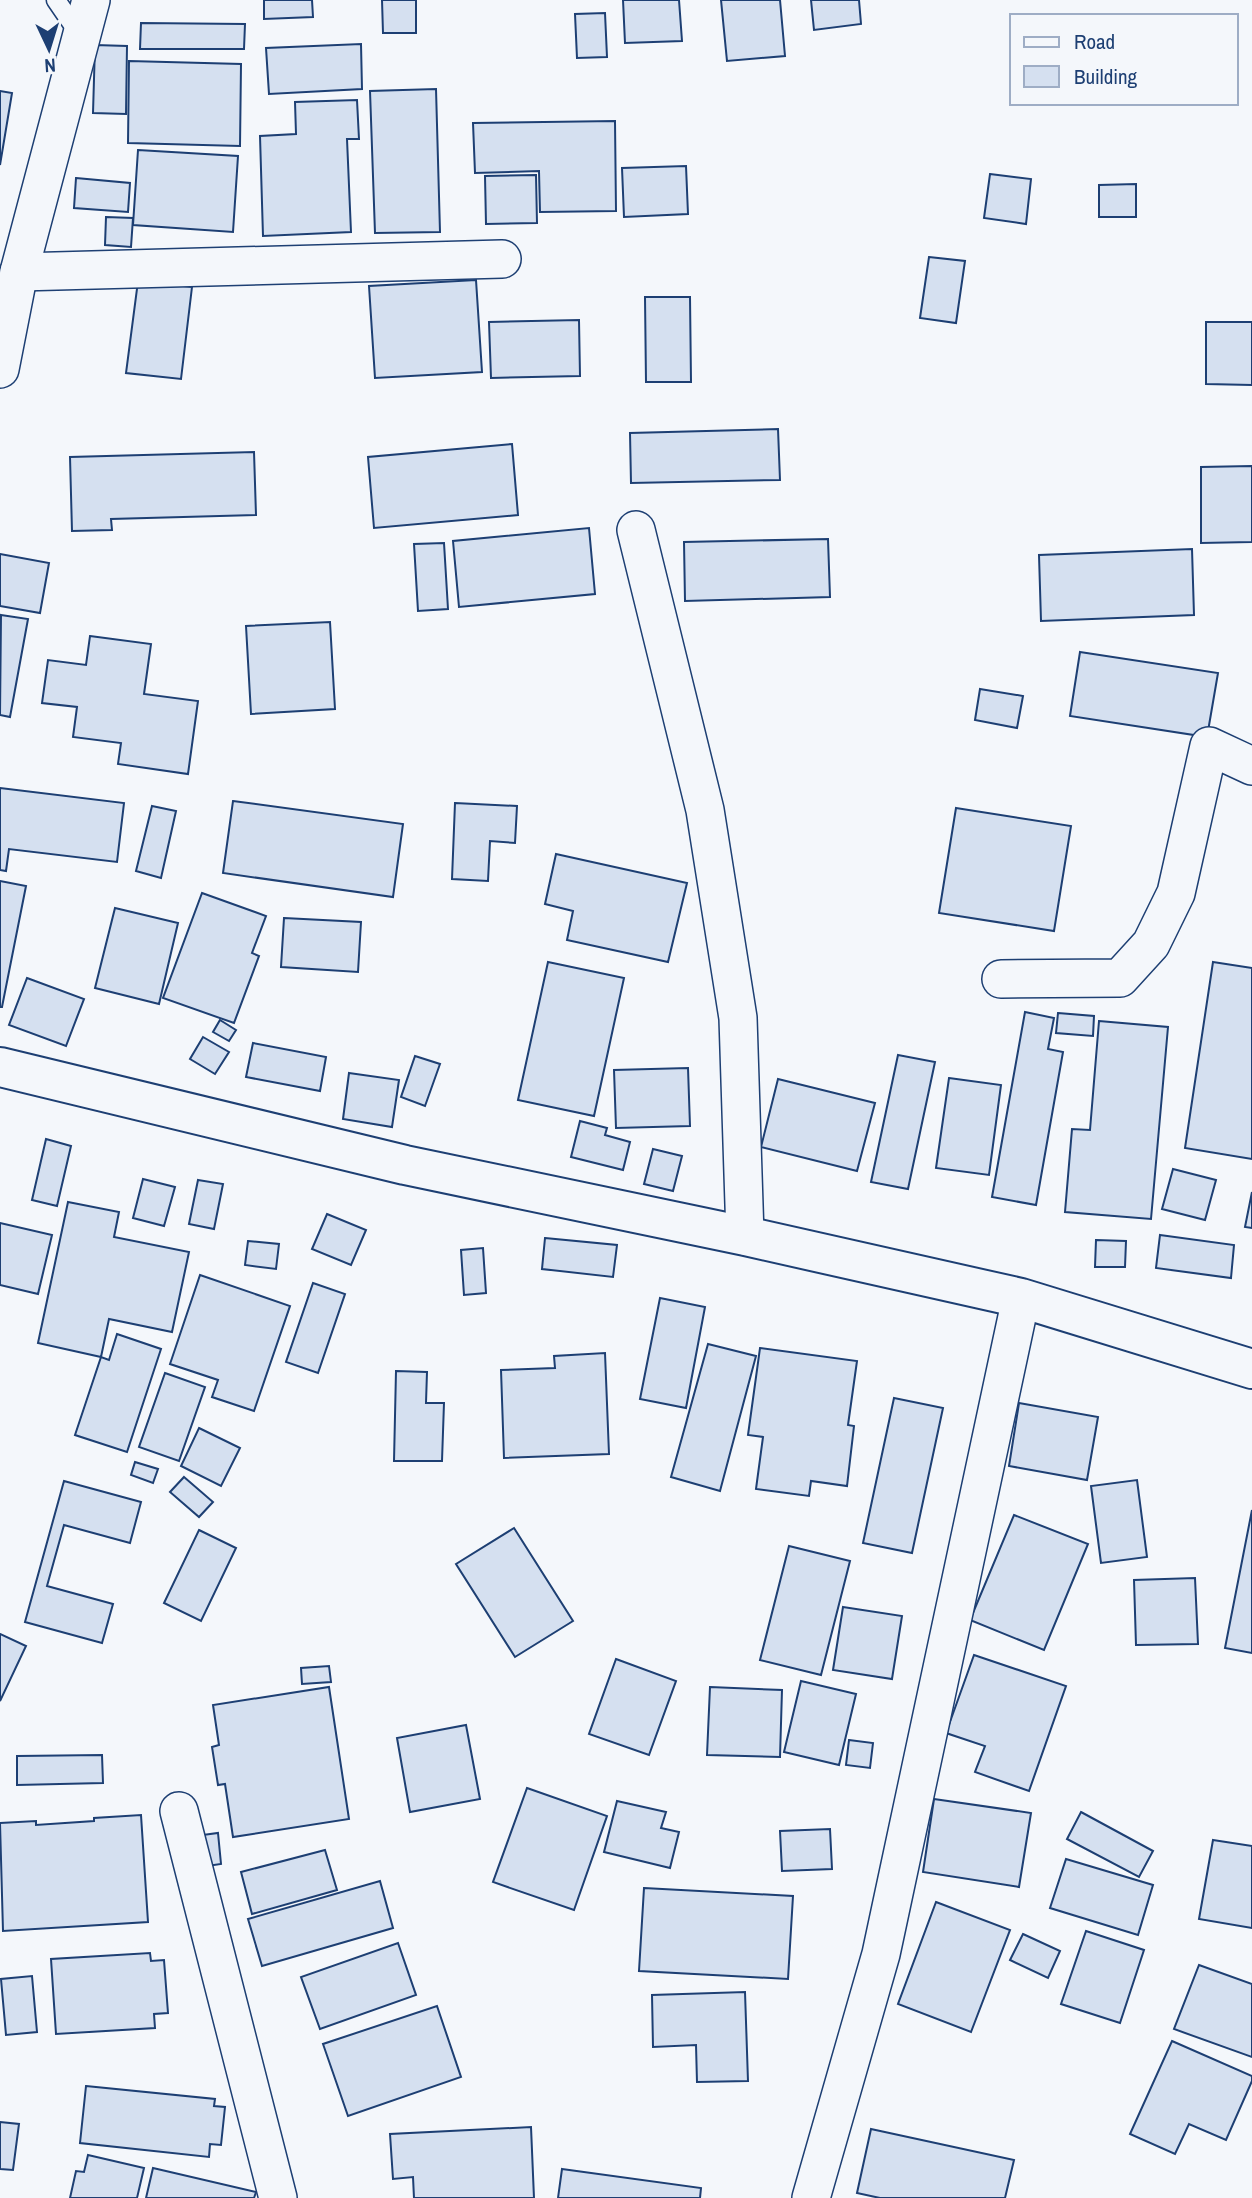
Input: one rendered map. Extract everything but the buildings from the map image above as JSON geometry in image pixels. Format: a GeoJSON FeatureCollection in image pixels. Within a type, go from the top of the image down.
{"type":"FeatureCollection","features":[{"type":"Feature","properties":{"kind":"street"},"geometry":{"type":"LineString","coordinates":[[0,369],[19,272],[91,0]]}},
{"type":"Feature","properties":{"kind":"street"},"geometry":{"type":"LineString","coordinates":[[19,272],[502,259]]}},
{"type":"Feature","properties":{"kind":"street"},"geometry":{"type":"LineString","coordinates":[[636,530],[705,810],[738,1018],[745,1237]]}},
{"type":"Feature","properties":{"kind":"street"},"geometry":{"type":"LineString","coordinates":[[1001,979],[1120,978],[1151,944],[1176,893],[1209,746],[1252,766]]}},
{"type":"Feature","properties":{"kind":"street"},"geometry":{"type":"LineString","coordinates":[[0,1067],[405,1165],[1021,1298],[1252,1369]]}},
{"type":"Feature","properties":{"kind":"street"},"geometry":{"type":"LineString","coordinates":[[811,2198],[881,1954],[1021,1298]]}},
{"type":"Feature","properties":{"kind":"street"},"geometry":{"type":"LineString","coordinates":[[179,1811],[278,2198]]}},
{"type":"Feature","properties":{"kind":"lane"},"geometry":{"type":"LineString","coordinates":[[55,0],[82,38]]}}]}
